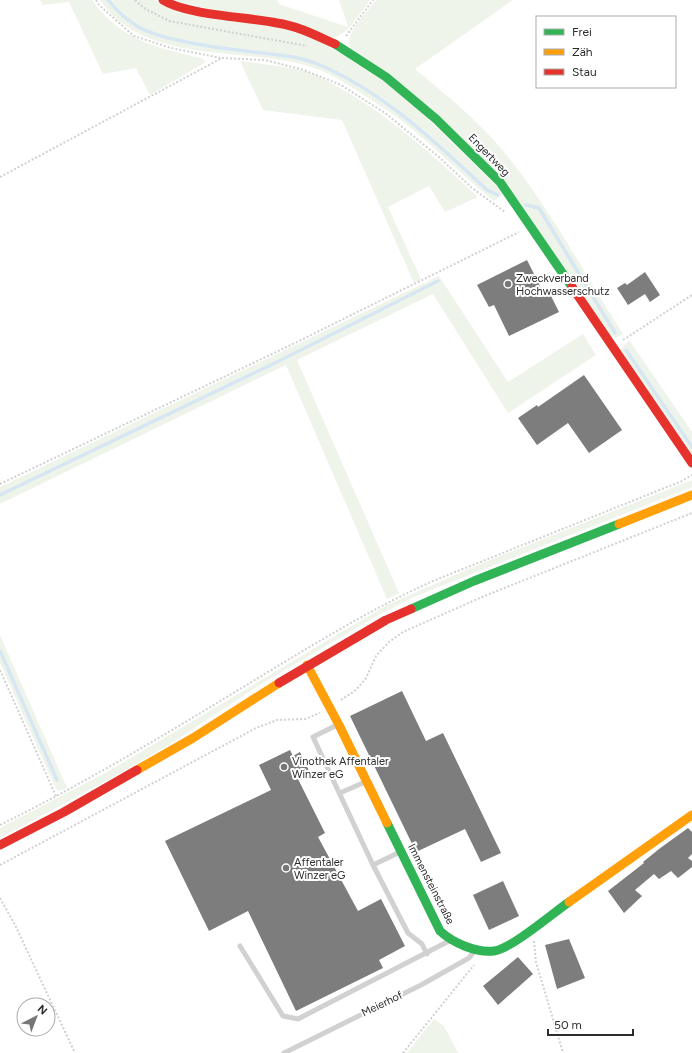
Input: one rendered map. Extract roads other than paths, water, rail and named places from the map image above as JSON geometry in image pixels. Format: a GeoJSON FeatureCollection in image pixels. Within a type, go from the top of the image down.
{"type":"FeatureCollection","features":[{"type":"Feature","properties":{"kind":"street","name":"Engertweg"},"geometry":{"type":"LineString","coordinates":[[163,0],[171,5],[189,9],[279,23],[301,29],[339,45],[386,77],[465,146],[500,182],[692,463]]}},
{"type":"Feature","properties":{"kind":"street"},"geometry":{"type":"LineString","coordinates":[[0,845],[64,812],[193,738],[307,665],[386,620],[474,581],[692,495]]}},
{"type":"Feature","properties":{"kind":"street","name":"Immensteinstraße"},"geometry":{"type":"LineString","coordinates":[[307,665],[339,724],[440,931],[450,940],[476,949],[494,951],[507,946],[532,930],[692,815]]}},
{"type":"Feature","properties":{"kind":"lane"},"geometry":{"type":"LineString","coordinates":[[339,724],[313,737],[373,865],[408,933],[422,944],[427,954]]}},
{"type":"Feature","properties":{"kind":"lane"},"geometry":{"type":"LineString","coordinates":[[340,793],[366,782]]}},
{"type":"Feature","properties":{"kind":"lane"},"geometry":{"type":"LineString","coordinates":[[373,865],[401,851]]}},
{"type":"Feature","properties":{"kind":"lane"},"geometry":{"type":"LineString","coordinates":[[240,946],[283,1016],[298,1019],[427,954],[450,940]]}},
{"type":"Feature","properties":{"kind":"lane","name":"Meierhof"},"geometry":{"type":"LineString","coordinates":[[284,1053],[421,985],[469,958],[476,949]]}},
{"type":"Feature","properties":{"kind":"waterway"},"geometry":{"type":"LineString","coordinates":[[108,0],[121,14],[137,26],[161,36],[194,44],[296,58],[312,62],[344,76],[388,104],[409,120],[487,190],[498,195]]}},
{"type":"Feature","properties":{"kind":"waterway"},"geometry":{"type":"LineString","coordinates":[[526,205],[539,208],[615,333]]}},
{"type":"Feature","properties":{"kind":"waterway"},"geometry":{"type":"LineString","coordinates":[[0,495],[277,362],[438,281]]}},
{"type":"Feature","properties":{"kind":"waterway"},"geometry":{"type":"LineString","coordinates":[[626,350],[692,447]]}},
{"type":"Feature","properties":{"kind":"waterway"},"geometry":{"type":"LineString","coordinates":[[0,651],[57,780]]}},
{"type":"Feature","properties":{"kind":"place","name":"Zweckverband Hochwasserschutz"},"geometry":{"type":"Point","coordinates":[508,284]}},
{"type":"Feature","properties":{"kind":"place","name":"Vinothek Affentaler Winzer eG"},"geometry":{"type":"Point","coordinates":[284,767]}},
{"type":"Feature","properties":{"kind":"place","name":"Affentaler Winzer eG"},"geometry":{"type":"Point","coordinates":[286,868]}}]}
